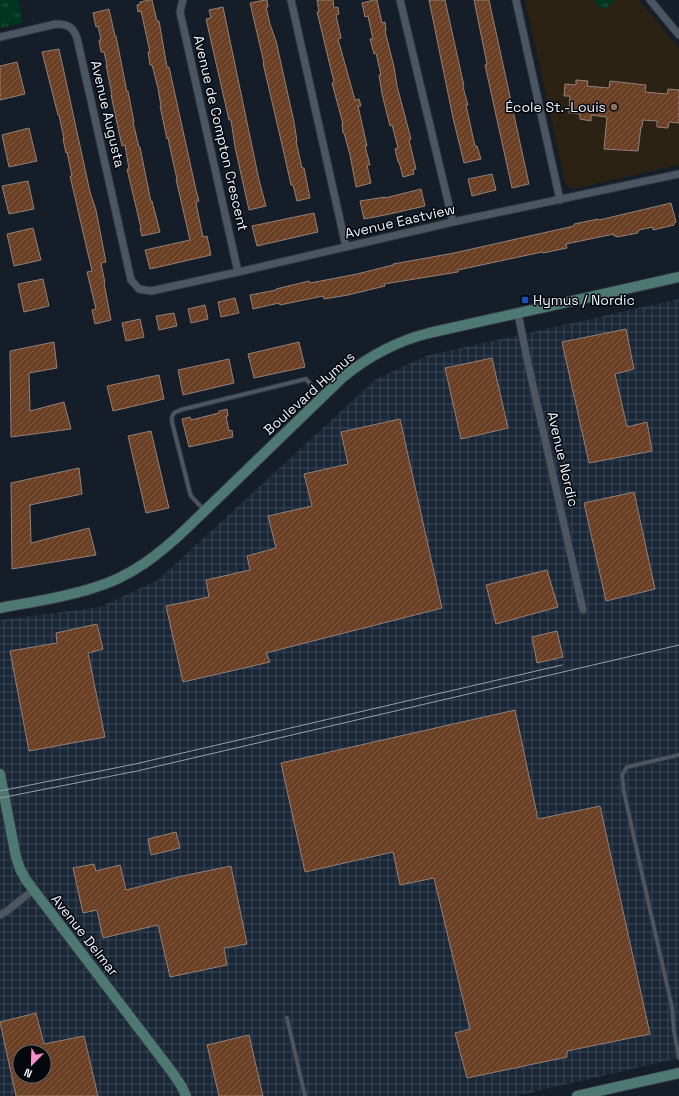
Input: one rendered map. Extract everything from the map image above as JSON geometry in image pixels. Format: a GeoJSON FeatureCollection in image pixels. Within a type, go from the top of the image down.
{"type":"FeatureCollection","features":[{"type":"Feature","properties":{"kind":"street","name":"Avenue de Compton Crescent"},"geometry":{"type":"LineString","coordinates":[[183,0],[180,12],[238,272]]}},
{"type":"Feature","properties":{"kind":"street"},"geometry":{"type":"LineString","coordinates":[[291,0],[346,247]]}},
{"type":"Feature","properties":{"kind":"street"},"geometry":{"type":"LineString","coordinates":[[400,0],[453,222]]}},
{"type":"Feature","properties":{"kind":"street"},"geometry":{"type":"LineString","coordinates":[[516,0],[560,200]]}},
{"type":"Feature","properties":{"kind":"street"},"geometry":{"type":"LineString","coordinates":[[650,0],[679,35]]}},
{"type":"Feature","properties":{"kind":"street","name":"Avenue Augusta"},"geometry":{"type":"LineString","coordinates":[[0,36],[56,24],[69,26],[75,31],[131,280]]}},
{"type":"Feature","properties":{"kind":"street","name":"Avenue Eastview"},"geometry":{"type":"LineString","coordinates":[[131,280],[139,288],[150,291],[453,222],[679,174]]}},
{"type":"Feature","properties":{"kind":"street","name":"Boulevard Hymus"},"geometry":{"type":"LineString","coordinates":[[0,608],[93,588],[120,577],[139,567],[160,553],[343,377],[357,366],[380,352],[413,337],[679,277]]}},
{"type":"Feature","properties":{"kind":"street","name":"Avenue Nordic"},"geometry":{"type":"LineString","coordinates":[[518,313],[583,610]]}},
{"type":"Feature","properties":{"kind":"street","name":"Avenue Delmar"},"geometry":{"type":"LineString","coordinates":[[0,774],[16,857],[23,874],[33,890],[172,1072],[186,1096]]}},
{"type":"Feature","properties":{"kind":"street"},"geometry":{"type":"LineString","coordinates":[[0,915],[33,890]]}},
{"type":"Feature","properties":{"kind":"street"},"geometry":{"type":"LineString","coordinates":[[577,1096],[679,1073]]}},
{"type":"Feature","properties":{"kind":"lane"},"geometry":{"type":"LineString","coordinates":[[205,511],[194,500],[190,493],[172,422],[174,413],[187,408],[306,379],[322,397]]}},
{"type":"Feature","properties":{"kind":"lane"},"geometry":{"type":"LineString","coordinates":[[679,755],[627,767],[622,775],[624,792],[672,1007],[674,1031],[679,1058]]}},
{"type":"Feature","properties":{"kind":"lane"},"geometry":{"type":"LineString","coordinates":[[288,1018],[305,1096]]}},
{"type":"Feature","properties":{"kind":"shaded area","name":"École St.-Louis"},"geometry":{"type":"Polygon","coordinates":[[[525,0],[639,0],[679,48],[679,165],[577,188],[568,186],[565,182],[525,0]]]}},
{"type":"Feature","properties":{"kind":"shaded area"},"geometry":{"type":"Polygon","coordinates":[[[679,299],[679,1058],[516,1096],[0,1096],[0,620],[100,607],[158,580],[376,379],[426,356],[679,299]]]}},
{"type":"Feature","properties":{"kind":"green space"},"geometry":{"type":"Polygon","coordinates":[[[0,0],[18,0],[23,23],[0,28],[0,0]]]}},
{"type":"Feature","properties":{"kind":"green space"},"geometry":{"type":"Polygon","coordinates":[[[595,0],[613,0],[614,2],[604,9],[595,3],[595,0]]]}},
{"type":"Feature","properties":{"kind":"building"},"geometry":{"type":"Polygon","coordinates":[[[152,0],[157,21],[159,21],[167,67],[169,67],[199,201],[196,202],[203,237],[207,236],[211,255],[150,269],[145,250],[190,240],[160,106],[158,88],[152,65],[150,65],[148,52],[150,52],[141,11],[138,12],[137,5],[140,4],[140,2],[152,0]]]}},
{"type":"Feature","properties":{"kind":"building"},"geometry":{"type":"Polygon","coordinates":[[[267,0],[268,7],[266,7],[276,41],[294,122],[296,141],[302,168],[304,168],[310,198],[297,201],[293,185],[291,185],[250,3],[267,0]]]}},
{"type":"Feature","properties":{"kind":"building"},"geometry":{"type":"Polygon","coordinates":[[[317,0],[333,0],[334,8],[338,7],[339,14],[336,15],[341,38],[338,39],[355,100],[359,99],[361,106],[358,106],[367,146],[365,146],[370,165],[367,165],[371,183],[356,187],[350,155],[343,133],[343,124],[332,83],[334,82],[317,12],[319,12],[317,0]]]}},
{"type":"Feature","properties":{"kind":"building"},"geometry":{"type":"Polygon","coordinates":[[[377,0],[382,23],[385,22],[385,31],[397,86],[411,139],[409,140],[416,169],[413,170],[414,174],[403,177],[395,149],[398,148],[392,125],[390,126],[382,94],[379,75],[381,75],[376,53],[374,54],[370,39],[373,39],[368,16],[365,17],[362,3],[377,0]]]}},
{"type":"Feature","properties":{"kind":"building"},"geometry":{"type":"Polygon","coordinates":[[[429,0],[445,0],[468,105],[466,105],[475,146],[477,146],[481,159],[464,163],[453,118],[429,0]]]}},
{"type":"Feature","properties":{"kind":"building"},"geometry":{"type":"Polygon","coordinates":[[[474,0],[489,0],[529,184],[512,188],[485,65],[487,64],[474,0]]]}},
{"type":"Feature","properties":{"kind":"building"},"geometry":{"type":"Polygon","coordinates":[[[223,7],[259,180],[266,206],[249,210],[235,147],[231,120],[229,120],[206,19],[211,18],[209,10],[223,7]]]}},
{"type":"Feature","properties":{"kind":"building"},"geometry":{"type":"Polygon","coordinates":[[[109,9],[151,202],[152,201],[160,232],[142,236],[127,169],[129,169],[125,145],[122,146],[111,95],[107,65],[104,52],[101,52],[99,40],[101,40],[93,13],[109,9]]]}},
{"type":"Feature","properties":{"kind":"building"},"geometry":{"type":"Polygon","coordinates":[[[59,49],[90,192],[96,210],[106,262],[101,263],[111,320],[95,324],[92,310],[96,309],[87,272],[92,271],[70,176],[72,176],[59,115],[42,52],[59,49]]]}},
{"type":"Feature","properties":{"kind":"building"},"geometry":{"type":"Polygon","coordinates":[[[17,62],[25,94],[0,100],[0,66],[17,62]]]}},
{"type":"Feature","properties":{"kind":"building"},"geometry":{"type":"Polygon","coordinates":[[[576,80],[588,81],[587,86],[609,88],[610,81],[646,85],[645,92],[667,94],[668,89],[679,90],[679,123],[669,122],[668,128],[657,127],[657,121],[643,120],[638,151],[604,149],[607,117],[591,115],[591,121],[580,119],[580,114],[569,113],[570,96],[564,96],[565,84],[576,85],[576,80]]]}},
{"type":"Feature","properties":{"kind":"building"},"geometry":{"type":"Polygon","coordinates":[[[29,128],[37,161],[9,167],[2,135],[29,128]]]}},
{"type":"Feature","properties":{"kind":"building"},"geometry":{"type":"Polygon","coordinates":[[[492,174],[496,190],[472,196],[468,179],[492,174]]]}},
{"type":"Feature","properties":{"kind":"building"},"geometry":{"type":"Polygon","coordinates":[[[28,181],[34,209],[9,214],[2,186],[28,181]]]}},
{"type":"Feature","properties":{"kind":"building"},"geometry":{"type":"Polygon","coordinates":[[[421,189],[425,206],[364,219],[360,201],[385,198],[421,189]]]}},
{"type":"Feature","properties":{"kind":"building"},"geometry":{"type":"Polygon","coordinates":[[[671,203],[676,222],[674,225],[653,230],[653,227],[639,230],[637,231],[638,233],[617,237],[614,236],[614,234],[566,244],[567,248],[458,270],[458,272],[384,284],[385,286],[348,295],[324,299],[323,296],[253,309],[250,295],[309,281],[310,283],[357,274],[393,264],[454,253],[574,226],[574,224],[599,220],[671,203]]]}},
{"type":"Feature","properties":{"kind":"building"},"geometry":{"type":"Polygon","coordinates":[[[314,213],[318,232],[257,246],[252,226],[314,213]]]}},
{"type":"Feature","properties":{"kind":"building"},"geometry":{"type":"Polygon","coordinates":[[[33,228],[41,260],[14,266],[7,234],[33,228]]]}},
{"type":"Feature","properties":{"kind":"building"},"geometry":{"type":"Polygon","coordinates":[[[43,279],[49,306],[24,312],[18,284],[43,279]]]}},
{"type":"Feature","properties":{"kind":"building"},"geometry":{"type":"Polygon","coordinates":[[[235,298],[239,313],[221,317],[218,302],[235,298]]]}},
{"type":"Feature","properties":{"kind":"building"},"geometry":{"type":"Polygon","coordinates":[[[205,305],[208,319],[191,323],[188,309],[205,305]]]}},
{"type":"Feature","properties":{"kind":"building"},"geometry":{"type":"Polygon","coordinates":[[[174,313],[177,326],[159,330],[156,316],[174,313]]]}},
{"type":"Feature","properties":{"kind":"building"},"geometry":{"type":"Polygon","coordinates":[[[140,319],[144,337],[126,341],[122,323],[140,319]]]}},
{"type":"Feature","properties":{"kind":"building"},"geometry":{"type":"Polygon","coordinates":[[[626,329],[634,369],[615,374],[627,427],[647,422],[652,451],[589,463],[562,342],[626,329]]]}},
{"type":"Feature","properties":{"kind":"building"},"geometry":{"type":"Polygon","coordinates":[[[54,342],[57,368],[29,373],[30,411],[64,402],[71,429],[11,437],[10,351],[54,342]]]}},
{"type":"Feature","properties":{"kind":"building"},"geometry":{"type":"Polygon","coordinates":[[[299,342],[305,367],[254,378],[248,354],[299,342]]]}},
{"type":"Feature","properties":{"kind":"building"},"geometry":{"type":"Polygon","coordinates":[[[492,358],[508,428],[461,439],[445,368],[492,358]]]}},
{"type":"Feature","properties":{"kind":"building"},"geometry":{"type":"Polygon","coordinates":[[[229,359],[234,383],[183,395],[178,370],[229,359]]]}},
{"type":"Feature","properties":{"kind":"building"},"geometry":{"type":"Polygon","coordinates":[[[159,375],[164,399],[113,411],[107,386],[159,375]]]}},
{"type":"Feature","properties":{"kind":"building"},"geometry":{"type":"Polygon","coordinates":[[[227,409],[228,416],[226,416],[229,431],[232,430],[233,437],[189,447],[182,419],[190,417],[191,420],[219,413],[219,411],[227,409]]]}},
{"type":"Feature","properties":{"kind":"building"},"geometry":{"type":"Polygon","coordinates":[[[400,419],[442,608],[266,653],[270,662],[183,682],[166,606],[209,597],[206,580],[250,570],[247,556],[276,548],[268,516],[312,506],[304,474],[348,464],[341,432],[400,419]]]}},
{"type":"Feature","properties":{"kind":"building"},"geometry":{"type":"Polygon","coordinates":[[[151,431],[169,508],[146,513],[128,436],[151,431]]]}},
{"type":"Feature","properties":{"kind":"building"},"geometry":{"type":"Polygon","coordinates":[[[79,468],[82,494],[30,505],[31,543],[89,528],[96,555],[12,569],[11,483],[79,468]]]}},
{"type":"Feature","properties":{"kind":"building"},"geometry":{"type":"Polygon","coordinates":[[[634,492],[655,589],[606,601],[584,503],[634,492]]]}},
{"type":"Feature","properties":{"kind":"building"},"geometry":{"type":"Polygon","coordinates":[[[547,570],[558,607],[496,624],[486,585],[547,570]]]}},
{"type":"Feature","properties":{"kind":"building"},"geometry":{"type":"Polygon","coordinates":[[[97,624],[103,649],[88,653],[105,737],[29,751],[10,651],[57,643],[56,633],[97,624]]]}},
{"type":"Feature","properties":{"kind":"building"},"geometry":{"type":"Polygon","coordinates":[[[557,631],[563,657],[537,663],[532,637],[557,631]]]}},
{"type":"Feature","properties":{"kind":"building"},"geometry":{"type":"Polygon","coordinates":[[[515,710],[538,819],[600,806],[650,1034],[567,1051],[567,1057],[467,1078],[455,1033],[470,1029],[434,878],[400,885],[393,852],[305,872],[281,763],[515,710]]]}},
{"type":"Feature","properties":{"kind":"building"},"geometry":{"type":"Polygon","coordinates":[[[176,832],[180,848],[151,855],[148,839],[176,832]]]}},
{"type":"Feature","properties":{"kind":"building"},"geometry":{"type":"Polygon","coordinates":[[[94,864],[96,871],[120,865],[126,890],[231,866],[247,944],[224,948],[227,965],[170,977],[158,925],[103,938],[97,910],[83,913],[73,868],[94,864]]]}},
{"type":"Feature","properties":{"kind":"building"},"geometry":{"type":"Polygon","coordinates":[[[36,1013],[44,1044],[12,1044],[12,1078],[0,1022],[36,1013]]]}},
{"type":"Feature","properties":{"kind":"building"},"geometry":{"type":"Polygon","coordinates":[[[249,1035],[263,1096],[219,1096],[207,1045],[249,1035]]]}},
{"type":"Feature","properties":{"kind":"building"},"geometry":{"type":"Polygon","coordinates":[[[84,1036],[98,1096],[16,1096],[13,1084],[52,1084],[52,1044],[44,1044],[84,1036]]]}},
{"type":"Feature","properties":{"kind":"tram line"},"geometry":{"type":"LineString","coordinates":[[0,798],[137,771],[679,645]]}},
{"type":"Feature","properties":{"kind":"tram line"},"geometry":{"type":"LineString","coordinates":[[0,791],[135,764],[562,665]]}},
{"type":"Feature","properties":{"kind":"place","name":"École St.-Louis"},"geometry":{"type":"Point","coordinates":[614,107]}},
{"type":"Feature","properties":{"kind":"place","name":"Hymus / Nordic"},"geometry":{"type":"Point","coordinates":[525,300]}}]}
